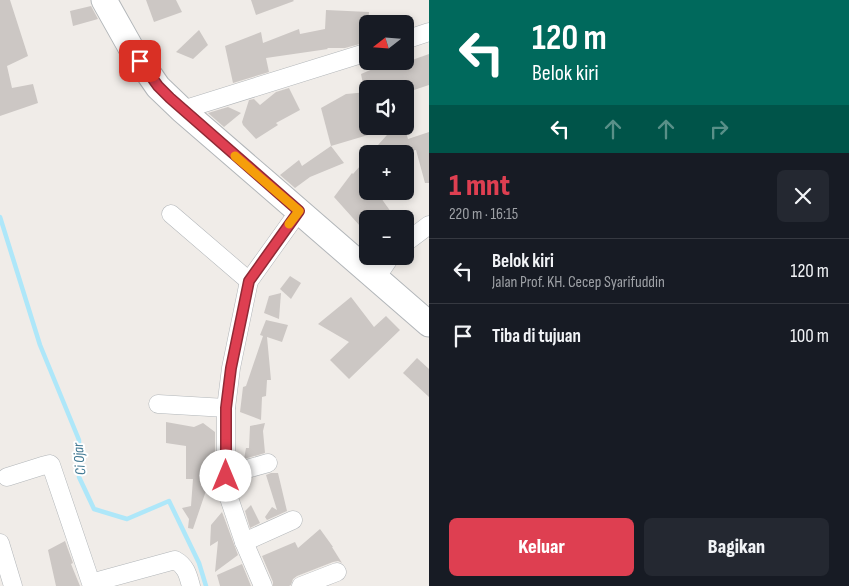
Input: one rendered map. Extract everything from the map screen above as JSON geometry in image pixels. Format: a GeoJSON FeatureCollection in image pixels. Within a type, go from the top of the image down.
{"type":"FeatureCollection","features":[{"type":"Feature","properties":{"kind":"main road"},"geometry":{"type":"LineString","coordinates":[[104,0],[130,48],[158,86],[182,110],[429,324]]}},
{"type":"Feature","properties":{"kind":"street"},"geometry":{"type":"LineString","coordinates":[[414,37],[429,32]]}},
{"type":"Feature","properties":{"kind":"street"},"geometry":{"type":"LineString","coordinates":[[182,110],[359,55]]}},
{"type":"Feature","properties":{"kind":"street"},"geometry":{"type":"LineString","coordinates":[[263,586],[244,542],[229,498],[226,476],[226,408],[231,368],[249,281],[299,211]]}},
{"type":"Feature","properties":{"kind":"street"},"geometry":{"type":"LineString","coordinates":[[171,214],[249,281]]}},
{"type":"Feature","properties":{"kind":"street"},"geometry":{"type":"LineString","coordinates":[[414,236],[429,225]]}},
{"type":"Feature","properties":{"kind":"street"},"geometry":{"type":"LineString","coordinates":[[376,278],[385,265]]}},
{"type":"Feature","properties":{"kind":"street"},"geometry":{"type":"LineString","coordinates":[[158,404],[226,408]]}},
{"type":"Feature","properties":{"kind":"street"},"geometry":{"type":"LineString","coordinates":[[226,476],[268,463]]}},
{"type":"Feature","properties":{"kind":"street"},"geometry":{"type":"LineString","coordinates":[[7,478],[42,466],[52,465],[92,585],[175,560],[187,572],[191,586]]}},
{"type":"Feature","properties":{"kind":"street"},"geometry":{"type":"LineString","coordinates":[[244,542],[293,520]]}},
{"type":"Feature","properties":{"kind":"street"},"geometry":{"type":"LineString","coordinates":[[0,543],[13,586]]}},
{"type":"Feature","properties":{"kind":"street"},"geometry":{"type":"LineString","coordinates":[[301,586],[337,572]]}},
{"type":"Feature","properties":{"kind":"building"},"geometry":{"type":"Polygon","coordinates":[[[0,0],[10,0],[28,56],[7,66],[12,88],[33,84],[38,103],[0,116],[0,0]]]}},
{"type":"Feature","properties":{"kind":"building"},"geometry":{"type":"Polygon","coordinates":[[[146,0],[176,0],[182,12],[154,22],[146,0]]]}},
{"type":"Feature","properties":{"kind":"building"},"geometry":{"type":"Polygon","coordinates":[[[251,0],[293,0],[294,1],[256,15],[251,0]]]}},
{"type":"Feature","properties":{"kind":"building"},"geometry":{"type":"Polygon","coordinates":[[[91,6],[98,19],[73,26],[70,11],[91,6]]]}},
{"type":"Feature","properties":{"kind":"building"},"geometry":{"type":"Polygon","coordinates":[[[326,10],[369,12],[369,15],[359,15],[359,44],[345,48],[327,48],[266,58],[269,72],[233,83],[225,46],[261,32],[263,43],[299,29],[300,34],[325,29],[326,10]]]}},
{"type":"Feature","properties":{"kind":"building"},"geometry":{"type":"Polygon","coordinates":[[[199,30],[208,45],[193,59],[176,52],[199,30]]]}},
{"type":"Feature","properties":{"kind":"building"},"geometry":{"type":"Polygon","coordinates":[[[429,54],[429,85],[414,90],[414,80],[362,80],[361,74],[370,70],[414,70],[414,59],[429,54]]]}},
{"type":"Feature","properties":{"kind":"building"},"geometry":{"type":"Polygon","coordinates":[[[289,88],[300,110],[276,123],[278,125],[256,139],[242,122],[249,100],[254,99],[260,105],[276,92],[289,88]]]}},
{"type":"Feature","properties":{"kind":"building"},"geometry":{"type":"Polygon","coordinates":[[[359,93],[359,135],[368,135],[331,146],[321,108],[346,94],[359,93]]]}},
{"type":"Feature","properties":{"kind":"building"},"geometry":{"type":"Polygon","coordinates":[[[228,107],[241,113],[224,127],[208,113],[228,107]]]}},
{"type":"Feature","properties":{"kind":"building"},"geometry":{"type":"Polygon","coordinates":[[[429,132],[429,183],[425,183],[414,145],[378,145],[387,135],[407,135],[408,139],[429,132]]]}},
{"type":"Feature","properties":{"kind":"building"},"geometry":{"type":"Polygon","coordinates":[[[331,146],[344,163],[310,177],[295,188],[280,175],[299,160],[302,166],[331,146]]]}},
{"type":"Feature","properties":{"kind":"building"},"geometry":{"type":"Polygon","coordinates":[[[359,167],[359,200],[382,200],[390,210],[359,210],[359,225],[334,197],[359,167]]]}},
{"type":"Feature","properties":{"kind":"building"},"geometry":{"type":"Polygon","coordinates":[[[290,276],[301,283],[291,299],[280,289],[290,276]]]}},
{"type":"Feature","properties":{"kind":"building"},"geometry":{"type":"Polygon","coordinates":[[[281,293],[279,319],[264,313],[269,296],[281,293]]]}},
{"type":"Feature","properties":{"kind":"building"},"geometry":{"type":"Polygon","coordinates":[[[351,297],[374,327],[386,316],[400,330],[349,379],[330,360],[349,342],[318,324],[351,297]]]}},
{"type":"Feature","properties":{"kind":"building"},"geometry":{"type":"Polygon","coordinates":[[[266,320],[288,325],[282,342],[267,337],[271,380],[267,380],[266,396],[262,397],[261,420],[240,412],[243,387],[246,386],[263,336],[260,335],[266,320]]]}},
{"type":"Feature","properties":{"kind":"building"},"geometry":{"type":"Polygon","coordinates":[[[417,358],[429,369],[429,397],[403,373],[417,358]]]}},
{"type":"Feature","properties":{"kind":"building"},"geometry":{"type":"Polygon","coordinates":[[[166,422],[194,427],[203,423],[215,432],[215,456],[211,456],[216,479],[210,479],[193,529],[188,528],[189,519],[182,508],[191,506],[193,479],[186,479],[186,446],[166,443],[166,422]]]}},
{"type":"Feature","properties":{"kind":"building"},"geometry":{"type":"Polygon","coordinates":[[[265,423],[263,431],[265,453],[244,459],[246,448],[249,448],[250,426],[265,423]]]}},
{"type":"Feature","properties":{"kind":"building"},"geometry":{"type":"Polygon","coordinates":[[[278,473],[287,511],[267,520],[265,517],[272,507],[277,510],[266,475],[278,473]]]}},
{"type":"Feature","properties":{"kind":"building"},"geometry":{"type":"Polygon","coordinates":[[[251,505],[260,523],[250,528],[245,511],[251,505]]]}},
{"type":"Feature","properties":{"kind":"building"},"geometry":{"type":"Polygon","coordinates":[[[222,512],[238,555],[215,572],[218,541],[210,546],[211,525],[222,512]]]}},
{"type":"Feature","properties":{"kind":"building"},"geometry":{"type":"Polygon","coordinates":[[[320,529],[342,563],[338,561],[333,562],[297,576],[289,586],[273,586],[262,556],[295,542],[298,548],[320,529]]]}},
{"type":"Feature","properties":{"kind":"building"},"geometry":{"type":"Polygon","coordinates":[[[65,541],[73,563],[71,564],[80,586],[56,586],[48,550],[65,541]]]}},
{"type":"Feature","properties":{"kind":"building"},"geometry":{"type":"Polygon","coordinates":[[[242,564],[251,586],[220,586],[217,575],[242,564]]]}},
{"type":"Feature","properties":{"kind":"waterway","name":"Ci Ojar"},"geometry":{"type":"LineString","coordinates":[[0,217],[40,345],[79,440],[79,477],[94,509],[127,519],[169,501],[199,563],[206,586]]}},
{"type":"Feature","properties":{"kind":"slow traffic"},"geometry":{"type":"LineString","coordinates":[[235,156],[299,211],[289,224]]}},
{"type":"Feature","properties":{"kind":"route"},"geometry":{"type":"LineString","coordinates":[[140,61],[158,86],[182,110],[299,211],[249,281],[229,381],[226,408],[226,476]]}}]}
